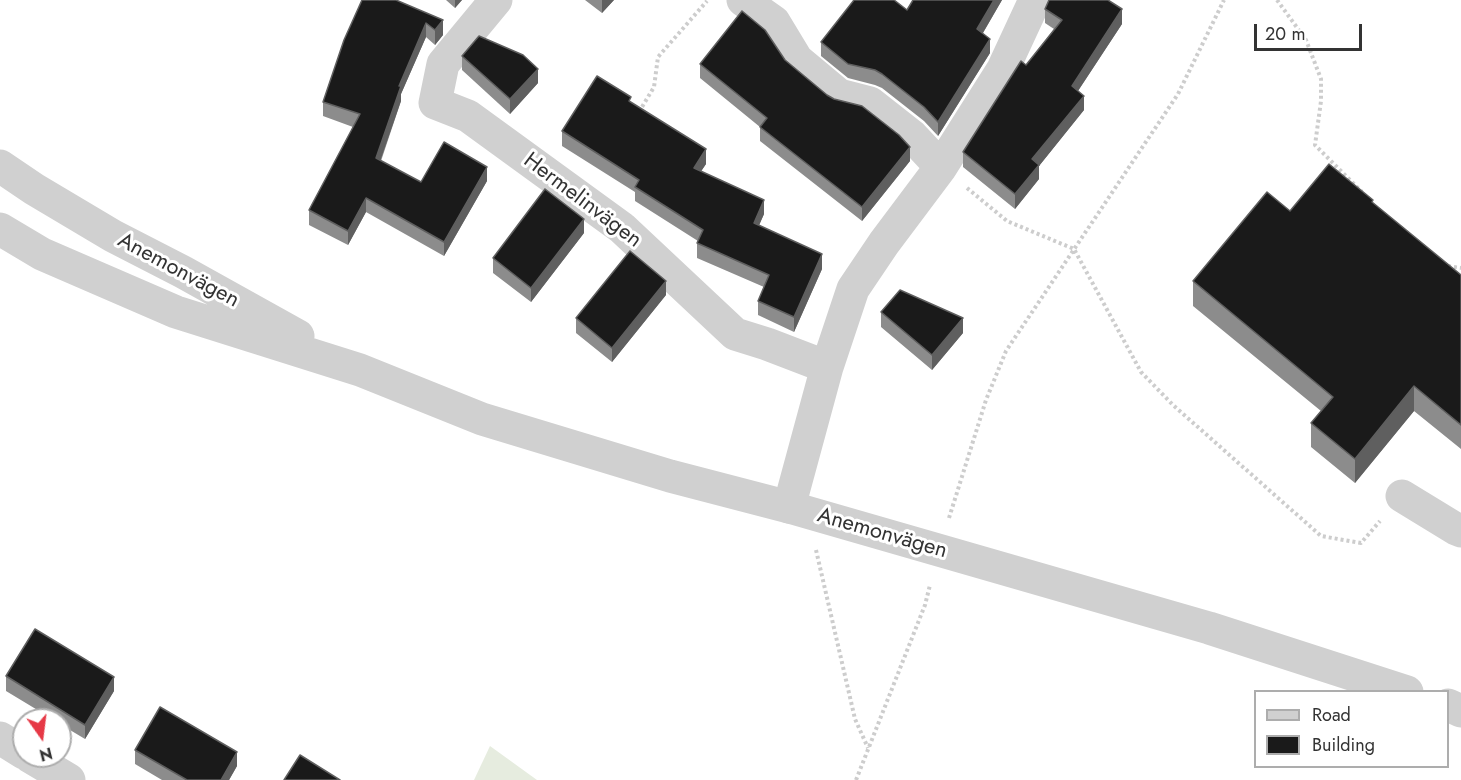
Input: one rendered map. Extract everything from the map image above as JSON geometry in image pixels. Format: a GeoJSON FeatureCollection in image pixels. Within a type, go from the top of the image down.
{"type":"FeatureCollection","features":[{"type":"Feature","properties":{"kind":"street","name":"Hermelinvägen"},"geometry":{"type":"LineString","coordinates":[[496,0],[443,64],[435,103],[468,116],[622,228],[735,334],[827,367]]}},
{"type":"Feature","properties":{"kind":"street"},"geometry":{"type":"LineString","coordinates":[[743,0],[774,22],[797,60],[830,88],[839,95],[870,103],[912,136],[941,167]]}},
{"type":"Feature","properties":{"kind":"street"},"geometry":{"type":"LineString","coordinates":[[789,507],[827,367],[853,289],[941,167],[1003,69],[1035,0]]}},
{"type":"Feature","properties":{"kind":"street","name":"Anemonvägen"},"geometry":{"type":"LineString","coordinates":[[0,166],[113,236],[360,370]]}},
{"type":"Feature","properties":{"kind":"street","name":"Anemonvägen"},"geometry":{"type":"LineString","coordinates":[[0,229],[42,254],[176,312],[360,370],[482,419],[670,476],[789,507],[1209,628],[1401,690]]}},
{"type":"Feature","properties":{"kind":"street"},"geometry":{"type":"LineString","coordinates":[[1402,496],[1461,531]]}},
{"type":"Feature","properties":{"kind":"street"},"geometry":{"type":"LineString","coordinates":[[49,768],[69,780]]}},
{"type":"Feature","properties":{"kind":"path"},"geometry":{"type":"LineString","coordinates":[[633,120],[654,87],[658,57],[708,0]]}},
{"type":"Feature","properties":{"kind":"path"},"geometry":{"type":"LineString","coordinates":[[946,525],[986,400],[1006,351],[1179,94],[1224,0]]}},
{"type":"Feature","properties":{"kind":"path"},"geometry":{"type":"LineString","coordinates":[[1277,0],[1306,40],[1321,79],[1321,101],[1315,145],[1366,195]]}},
{"type":"Feature","properties":{"kind":"path"},"geometry":{"type":"LineString","coordinates":[[941,167],[1007,221],[1074,249],[1141,372],[1173,405],[1321,536],[1361,543],[1402,496]]}},
{"type":"Feature","properties":{"kind":"path"},"geometry":{"type":"LineString","coordinates":[[1443,265],[1461,268]]}},
{"type":"Feature","properties":{"kind":"path"},"geometry":{"type":"LineString","coordinates":[[815,546],[855,719],[868,749]]}},
{"type":"Feature","properties":{"kind":"path"},"geometry":{"type":"LineString","coordinates":[[856,780],[925,605],[932,579]]}},
{"type":"Feature","properties":{"kind":"shaded area"},"geometry":{"type":"Polygon","coordinates":[[[490,746],[537,780],[474,780],[490,746]]]}},
{"type":"Feature","properties":{"kind":"building"},"geometry":{"type":"Polygon","coordinates":[[[362,0],[396,0],[443,20],[435,30],[426,23],[399,86],[401,86],[376,158],[421,182],[444,142],[487,167],[444,242],[366,198],[348,231],[309,210],[360,114],[323,102],[344,40],[362,0]]]}},
{"type":"Feature","properties":{"kind":"building"},"geometry":{"type":"Polygon","coordinates":[[[854,0],[894,0],[907,10],[913,0],[994,0],[977,29],[990,39],[938,122],[924,107],[882,74],[875,70],[848,64],[821,42],[854,0]]]}},
{"type":"Feature","properties":{"kind":"building"},"geometry":{"type":"Polygon","coordinates":[[[1049,0],[1108,0],[1122,9],[1072,86],[1084,96],[1032,159],[1039,165],[1015,194],[963,152],[1021,61],[1026,65],[1062,20],[1045,9],[1049,0]]]}},
{"type":"Feature","properties":{"kind":"building"},"geometry":{"type":"Polygon","coordinates":[[[742,11],[765,30],[785,60],[827,95],[862,106],[899,135],[910,147],[862,207],[760,127],[767,118],[700,64],[742,11]]]}},
{"type":"Feature","properties":{"kind":"building"},"geometry":{"type":"Polygon","coordinates":[[[479,36],[523,55],[538,69],[510,99],[462,56],[479,36]]]}},
{"type":"Feature","properties":{"kind":"building"},"geometry":{"type":"Polygon","coordinates":[[[597,76],[631,97],[629,101],[706,149],[694,168],[764,200],[754,223],[822,254],[794,317],[758,301],[769,275],[697,243],[703,230],[635,187],[639,180],[562,131],[597,76]]]}},
{"type":"Feature","properties":{"kind":"building"},"geometry":{"type":"Polygon","coordinates":[[[1329,164],[1461,275],[1461,425],[1414,386],[1355,459],[1311,423],[1333,397],[1193,281],[1267,192],[1290,211],[1329,164]]]}},
{"type":"Feature","properties":{"kind":"building"},"geometry":{"type":"Polygon","coordinates":[[[545,189],[584,219],[531,288],[493,258],[545,189]]]}},
{"type":"Feature","properties":{"kind":"building"},"geometry":{"type":"Polygon","coordinates":[[[630,251],[666,281],[612,348],[576,318],[630,251]]]}},
{"type":"Feature","properties":{"kind":"building"},"geometry":{"type":"Polygon","coordinates":[[[900,290],[963,318],[932,355],[881,312],[900,290]]]}},
{"type":"Feature","properties":{"kind":"building"},"geometry":{"type":"Polygon","coordinates":[[[35,629],[114,677],[85,725],[72,717],[72,708],[58,708],[6,676],[35,629]]]}},
{"type":"Feature","properties":{"kind":"building"},"geometry":{"type":"Polygon","coordinates":[[[160,707],[237,752],[221,780],[187,780],[135,750],[160,707]]]}},
{"type":"Feature","properties":{"kind":"building"},"geometry":{"type":"Polygon","coordinates":[[[300,755],[340,780],[284,780],[300,755]]]}}]}
